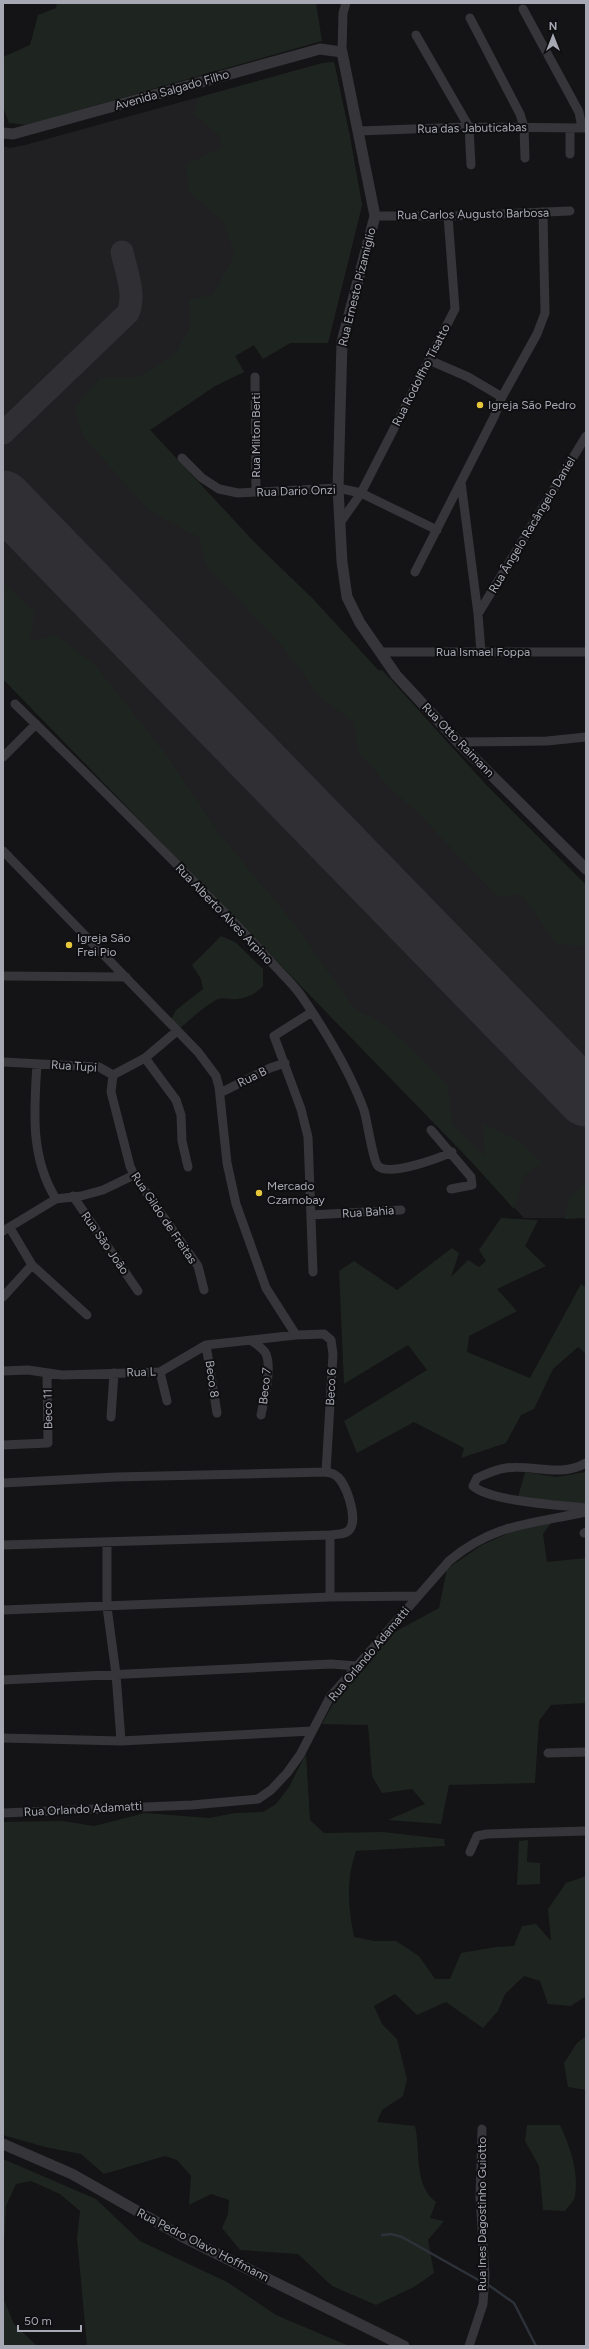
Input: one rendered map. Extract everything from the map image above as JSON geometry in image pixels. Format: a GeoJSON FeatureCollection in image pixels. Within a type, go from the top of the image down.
{"type":"FeatureCollection","features":[{"type":"Feature","properties":{"kind":"street"},"geometry":{"type":"LineString","coordinates":[[342,52],[343,13],[346,3]]}},
{"type":"Feature","properties":{"kind":"street"},"geometry":{"type":"LineString","coordinates":[[523,9],[579,112],[584,128]]}},
{"type":"Feature","properties":{"kind":"street"},"geometry":{"type":"LineString","coordinates":[[470,18],[520,114],[524,127],[525,158]]}},
{"type":"Feature","properties":{"kind":"street"},"geometry":{"type":"LineString","coordinates":[[416,35],[469,128],[471,165]]}},
{"type":"Feature","properties":{"kind":"street","name":"Avenida Salgado Filho"},"geometry":{"type":"LineString","coordinates":[[3,133],[14,134],[320,49],[342,52]]}},
{"type":"Feature","properties":{"kind":"street","name":"Rua Ernesto Pizamiglio"},"geometry":{"type":"LineString","coordinates":[[342,52],[375,216],[342,342],[338,488],[342,562],[347,597]]}},
{"type":"Feature","properties":{"kind":"street","name":"Rua das Jabuticabas"},"geometry":{"type":"LineString","coordinates":[[358,131],[524,127],[584,128]]}},
{"type":"Feature","properties":{"kind":"street"},"geometry":{"type":"LineString","coordinates":[[570,128],[570,154]]}},
{"type":"Feature","properties":{"kind":"street","name":"Rua Carlos Augusto Barbosa"},"geometry":{"type":"LineString","coordinates":[[375,216],[448,216],[570,211]]}},
{"type":"Feature","properties":{"kind":"street"},"geometry":{"type":"LineString","coordinates":[[415,572],[462,482],[494,417],[502,397],[537,334],[544,313],[543,212]]}},
{"type":"Feature","properties":{"kind":"street","name":"Rua Rodolfho Tisatto"},"geometry":{"type":"LineString","coordinates":[[340,523],[361,494],[455,309],[448,216]]}},
{"type":"Feature","properties":{"kind":"street"},"geometry":{"type":"LineString","coordinates":[[429,360],[468,377],[502,397]]}},
{"type":"Feature","properties":{"kind":"street","name":"Rua Milton Berti"},"geometry":{"type":"LineString","coordinates":[[255,377],[256,492]]}},
{"type":"Feature","properties":{"kind":"street","name":"Rua Ângelo Racângelo Daniel"},"geometry":{"type":"LineString","coordinates":[[478,614],[586,436]]}},
{"type":"Feature","properties":{"kind":"street","name":"Rua Dario Onzi"},"geometry":{"type":"LineString","coordinates":[[182,458],[202,478],[220,489],[238,493],[338,488],[361,494],[437,530]]}},
{"type":"Feature","properties":{"kind":"street"},"geometry":{"type":"LineString","coordinates":[[462,482],[478,614],[481,652]]}},
{"type":"Feature","properties":{"kind":"street","name":"Rua Otto Raimann"},"geometry":{"type":"LineString","coordinates":[[347,597],[360,623],[396,675],[458,742],[586,869]]}},
{"type":"Feature","properties":{"kind":"street","name":"Rua Ismael Foppa"},"geometry":{"type":"LineString","coordinates":[[380,652],[586,652]]}},
{"type":"Feature","properties":{"kind":"street","name":"Rua Alberto Alves Arpino"},"geometry":{"type":"LineString","coordinates":[[15,704],[55,740],[246,935],[299,992],[312,1012],[361,1103],[370,1132],[375,1162],[384,1169],[431,1161],[452,1152]]}},
{"type":"Feature","properties":{"kind":"street"},"geometry":{"type":"LineString","coordinates":[[3,757],[36,724]]}},
{"type":"Feature","properties":{"kind":"street"},"geometry":{"type":"LineString","coordinates":[[458,742],[546,741],[586,737]]}},
{"type":"Feature","properties":{"kind":"street"},"geometry":{"type":"LineString","coordinates":[[3,851],[206,1060],[216,1076],[220,1093],[228,1163],[236,1204],[266,1288],[296,1335]]}},
{"type":"Feature","properties":{"kind":"street"},"geometry":{"type":"LineString","coordinates":[[3,976],[126,977]]}},
{"type":"Feature","properties":{"kind":"street"},"geometry":{"type":"LineString","coordinates":[[312,1012],[274,1036],[301,1109],[308,1137],[311,1158],[312,1272]]}},
{"type":"Feature","properties":{"kind":"street","name":"Rua Tupi"},"geometry":{"type":"LineString","coordinates":[[3,1062],[99,1067],[113,1075],[145,1058],[177,1031]]}},
{"type":"Feature","properties":{"kind":"street"},"geometry":{"type":"LineString","coordinates":[[145,1058],[176,1100],[180,1114],[182,1141],[188,1167]]}},
{"type":"Feature","properties":{"kind":"street","name":"Rua B"},"geometry":{"type":"LineString","coordinates":[[220,1093],[270,1068],[285,1063]]}},
{"type":"Feature","properties":{"kind":"street"},"geometry":{"type":"LineString","coordinates":[[36,1064],[35,1138],[42,1171],[56,1199]]}},
{"type":"Feature","properties":{"kind":"street","name":"Rua Gildo de Freitas"},"geometry":{"type":"LineString","coordinates":[[113,1075],[111,1092],[134,1175],[198,1266],[204,1290]]}},
{"type":"Feature","properties":{"kind":"street"},"geometry":{"type":"LineString","coordinates":[[431,1130],[452,1152],[464,1167],[472,1181],[468,1187],[451,1189]]}},
{"type":"Feature","properties":{"kind":"street"},"geometry":{"type":"LineString","coordinates":[[87,1315],[32,1265],[6,1229],[56,1199],[81,1196],[103,1190],[134,1175]]}},
{"type":"Feature","properties":{"kind":"street","name":"Rua São João"},"geometry":{"type":"LineString","coordinates":[[73,1196],[138,1291]]}},
{"type":"Feature","properties":{"kind":"street","name":"Rua Bahia"},"geometry":{"type":"LineString","coordinates":[[311,1215],[401,1210]]}},
{"type":"Feature","properties":{"kind":"street"},"geometry":{"type":"LineString","coordinates":[[3,1297],[32,1265]]}},
{"type":"Feature","properties":{"kind":"street","name":"Beco 6"},"geometry":{"type":"LineString","coordinates":[[296,1335],[324,1334],[330,1340],[333,1354],[332,1392],[326,1472]]}},
{"type":"Feature","properties":{"kind":"street","name":"Rua L"},"geometry":{"type":"LineString","coordinates":[[3,1371],[28,1370],[47,1374],[160,1372],[206,1345],[296,1335]]}},
{"type":"Feature","properties":{"kind":"street","name":"Beco 7"},"geometry":{"type":"LineString","coordinates":[[250,1340],[265,1352],[267,1359],[268,1369],[261,1415]]}},
{"type":"Feature","properties":{"kind":"street","name":"Beco 8"},"geometry":{"type":"LineString","coordinates":[[206,1345],[217,1413]]}},
{"type":"Feature","properties":{"kind":"street"},"geometry":{"type":"LineString","coordinates":[[160,1372],[167,1401]]}},
{"type":"Feature","properties":{"kind":"street"},"geometry":{"type":"LineString","coordinates":[[111,1417],[114,1373]]}},
{"type":"Feature","properties":{"kind":"street","name":"Beco 11"},"geometry":{"type":"LineString","coordinates":[[3,1445],[48,1443],[47,1374]]}},
{"type":"Feature","properties":{"kind":"street"},"geometry":{"type":"LineString","coordinates":[[586,1463],[572,1469],[552,1472],[506,1468],[477,1478],[473,1486],[494,1495],[515,1500],[586,1508]]}},
{"type":"Feature","properties":{"kind":"street"},"geometry":{"type":"LineString","coordinates":[[3,1483],[116,1477],[326,1472],[335,1474],[342,1482],[350,1502],[353,1518],[351,1528],[345,1533],[330,1535],[3,1545]]}},
{"type":"Feature","properties":{"kind":"street","name":"Rua Orlando Adamatti"},"geometry":{"type":"LineString","coordinates":[[3,1813],[192,1805],[258,1799],[271,1790],[287,1773],[300,1755],[330,1698],[449,1561],[466,1547],[485,1536],[516,1524],[586,1512]]}},
{"type":"Feature","properties":{"kind":"street"},"geometry":{"type":"LineString","coordinates":[[330,1535],[330,1597]]}},
{"type":"Feature","properties":{"kind":"street"},"geometry":{"type":"LineString","coordinates":[[107,1542],[107,1607],[116,1674],[121,1741]]}},
{"type":"Feature","properties":{"kind":"street"},"geometry":{"type":"LineString","coordinates":[[3,1610],[330,1597],[418,1596]]}},
{"type":"Feature","properties":{"kind":"street"},"geometry":{"type":"LineString","coordinates":[[3,1680],[331,1664],[357,1666]]}},
{"type":"Feature","properties":{"kind":"street"},"geometry":{"type":"LineString","coordinates":[[3,1738],[121,1741],[312,1731]]}},
{"type":"Feature","properties":{"kind":"street"},"geometry":{"type":"LineString","coordinates":[[548,1753],[586,1752]]}},
{"type":"Feature","properties":{"kind":"street"},"geometry":{"type":"LineString","coordinates":[[470,1852],[477,1836],[487,1834],[586,1831]]}},
{"type":"Feature","properties":{"kind":"street","name":"Rua Ines Dagostinho Guiotto"},"geometry":{"type":"LineString","coordinates":[[469,2346],[483,2304],[485,2275],[480,2197],[482,2129]]}},
{"type":"Feature","properties":{"kind":"street","name":"Rua Pedro Olavo Hoffmann"},"geometry":{"type":"LineString","coordinates":[[3,2144],[72,2174],[183,2237],[404,2346]]}},
{"type":"Feature","properties":{"kind":"shaded area"},"geometry":{"type":"Polygon","coordinates":[[[57,3],[316,3],[322,41],[26,125],[9,123],[3,107],[3,57],[30,45],[38,15],[56,8],[57,3]]]}},
{"type":"Feature","properties":{"kind":"shaded area"},"geometry":{"type":"Polygon","coordinates":[[[334,62],[350,137],[362,205],[328,343],[290,343],[263,359],[254,345],[235,356],[244,372],[215,386],[150,430],[255,543],[313,599],[379,671],[382,670],[489,788],[586,885],[586,1218],[524,1218],[466,1156],[3,679],[3,146],[10,148],[25,145],[323,63],[334,62]]]}},
{"type":"Feature","properties":{"kind":"shaded area"},"geometry":{"type":"Polygon","coordinates":[[[334,62],[350,137],[362,205],[328,343],[290,343],[263,359],[254,345],[235,356],[244,372],[215,386],[150,430],[255,543],[313,599],[379,671],[382,670],[489,788],[586,885],[586,946],[557,944],[521,894],[498,897],[417,812],[391,789],[358,751],[354,722],[322,699],[282,646],[205,564],[200,538],[147,509],[84,437],[74,409],[99,378],[136,378],[175,355],[191,325],[189,300],[213,295],[235,254],[223,221],[189,192],[186,164],[222,147],[220,136],[193,113],[200,97],[323,63],[334,62]]]}},
{"type":"Feature","properties":{"kind":"shaded area"},"geometry":{"type":"Polygon","coordinates":[[[3,581],[34,612],[30,642],[55,634],[95,665],[167,756],[222,837],[297,927],[355,1010],[369,1016],[394,1033],[448,1085],[452,1124],[485,1156],[483,1124],[518,1140],[542,1163],[524,1176],[514,1209],[466,1156],[3,679],[3,581]]]}},
{"type":"Feature","properties":{"kind":"shaded area"},"geometry":{"type":"Polygon","coordinates":[[[221,936],[235,942],[263,969],[263,986],[255,993],[244,998],[221,998],[216,1000],[201,1010],[179,1029],[171,1020],[176,1010],[203,989],[201,979],[192,965],[221,936]]]}},
{"type":"Feature","properties":{"kind":"shaded area"},"geometry":{"type":"Polygon","coordinates":[[[586,1182],[586,1218],[565,1219],[569,1197],[586,1182]]]}},
{"type":"Feature","properties":{"kind":"shaded area"},"geometry":{"type":"Polygon","coordinates":[[[501,1218],[538,1220],[525,1246],[546,1266],[497,1289],[517,1311],[469,1336],[467,1352],[530,1378],[581,1284],[586,1288],[586,1354],[578,1347],[553,1369],[534,1409],[521,1415],[506,1443],[461,1458],[464,1448],[414,1422],[357,1453],[344,1421],[427,1370],[408,1345],[344,1384],[339,1271],[354,1261],[397,1290],[452,1248],[459,1253],[451,1277],[468,1260],[479,1267],[486,1261],[479,1250],[501,1218]]]}},
{"type":"Feature","properties":{"kind":"shaded area"},"geometry":{"type":"Polygon","coordinates":[[[525,1472],[556,1477],[586,1472],[586,1504],[518,1497],[525,1472]]]}},
{"type":"Feature","properties":{"kind":"shaded area"},"geometry":{"type":"Polygon","coordinates":[[[551,1523],[543,1534],[547,1562],[586,1558],[586,1703],[551,1705],[539,1721],[535,1783],[449,1785],[441,1824],[388,1820],[425,1804],[412,1789],[382,1793],[372,1776],[368,1725],[322,1724],[335,1700],[393,1633],[439,1608],[447,1569],[482,1545],[518,1529],[551,1523]]]}},
{"type":"Feature","properties":{"kind":"shaded area"},"geometry":{"type":"Polygon","coordinates":[[[306,1754],[310,1820],[324,1833],[383,1832],[444,1839],[445,1846],[356,1851],[349,1883],[350,1915],[354,1937],[374,1941],[396,1941],[419,1956],[435,1979],[450,1979],[461,1953],[496,1947],[514,1946],[522,1926],[536,1924],[551,1941],[548,1909],[566,1883],[586,1876],[586,1996],[571,2006],[548,2004],[540,1981],[524,1976],[505,1994],[498,2011],[483,2028],[446,2002],[417,2015],[395,1994],[374,2006],[382,2024],[397,2039],[407,2079],[403,2096],[382,2110],[377,2122],[415,2126],[421,2177],[429,2195],[436,2202],[430,2218],[444,2221],[428,2240],[434,2273],[414,2287],[376,2305],[332,2286],[298,2254],[240,2250],[222,2228],[228,2214],[229,2200],[211,2194],[189,2205],[191,2176],[177,2160],[165,2156],[104,2174],[81,2154],[45,2147],[3,2135],[3,1822],[63,1821],[94,1826],[145,1813],[209,1818],[235,1813],[263,1812],[276,1804],[289,1787],[306,1754]]]}},
{"type":"Feature","properties":{"kind":"shaded area"},"geometry":{"type":"Polygon","coordinates":[[[528,1840],[527,1862],[540,1863],[540,1884],[517,1885],[519,1841],[528,1840]]]}},
{"type":"Feature","properties":{"kind":"shaded area"},"geometry":{"type":"Polygon","coordinates":[[[586,2036],[586,2090],[568,2087],[564,2063],[577,2043],[586,2036]]]}},
{"type":"Feature","properties":{"kind":"shaded area"},"geometry":{"type":"Polygon","coordinates":[[[527,2125],[560,2125],[573,2159],[576,2177],[575,2196],[565,2211],[543,2210],[539,2166],[525,2141],[527,2125]]]}},
{"type":"Feature","properties":{"kind":"shaded area"},"geometry":{"type":"Polygon","coordinates":[[[3,2159],[96,2199],[140,2241],[227,2282],[276,2315],[349,2346],[87,2346],[77,2238],[80,2211],[60,2194],[31,2181],[16,2184],[6,2206],[3,2264],[3,2159]]]}},
{"type":"Feature","properties":{"kind":"shaded area"},"geometry":{"type":"Polygon","coordinates":[[[3,2275],[4,2300],[14,2324],[37,2346],[3,2346],[3,2275]]]}},
{"type":"Feature","properties":{"kind":"waterway"},"geometry":{"type":"LineString","coordinates":[[382,2235],[391,2234],[402,2237],[482,2282]]}},
{"type":"Feature","properties":{"kind":"waterway"},"geometry":{"type":"LineString","coordinates":[[487,2284],[514,2303],[536,2346]]}},
{"type":"Feature","properties":{"kind":"taxiway"},"geometry":{"type":"LineString","coordinates":[[3,433],[128,313],[131,290],[122,252]]}},
{"type":"Feature","properties":{"kind":"runway"},"geometry":{"type":"LineString","coordinates":[[3,499],[586,1098]]}},
{"type":"Feature","properties":{"kind":"place","name":"Igreja São Pedro"},"geometry":{"type":"Point","coordinates":[480,405]}},
{"type":"Feature","properties":{"kind":"place","name":"Igreja São Frei Pio"},"geometry":{"type":"Point","coordinates":[69,945]}},
{"type":"Feature","properties":{"kind":"place","name":"Mercado Czarnobay"},"geometry":{"type":"Point","coordinates":[259,1193]}}]}
